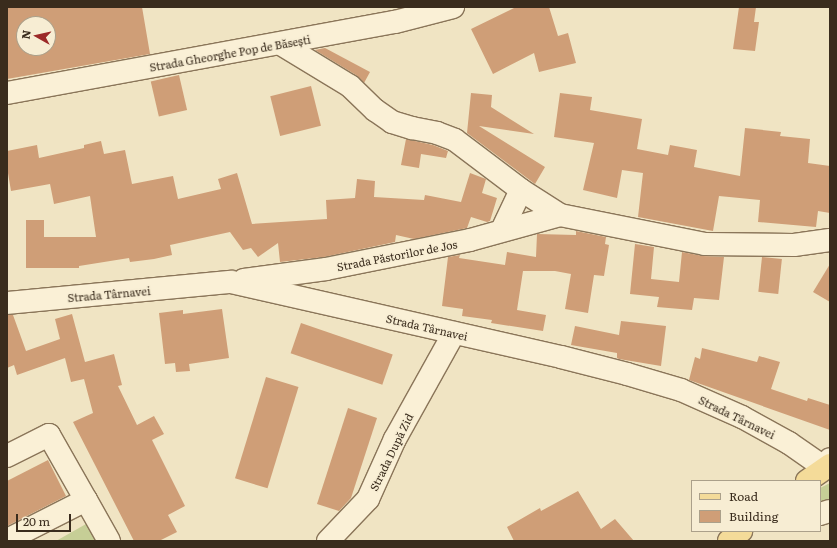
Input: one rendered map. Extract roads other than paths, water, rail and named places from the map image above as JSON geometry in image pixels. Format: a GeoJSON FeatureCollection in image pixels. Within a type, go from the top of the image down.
{"type":"FeatureCollection","features":[{"type":"Feature","properties":{"kind":"main road"},"geometry":{"type":"LineString","coordinates":[[808,480],[828,464]]}},
{"type":"Feature","properties":{"kind":"main road"},"geometry":{"type":"LineString","coordinates":[[729,541],[740,532]]}},
{"type":"Feature","properties":{"kind":"street","name":"Strada Gheorghe Pop de Băsești"},"geometry":{"type":"LineString","coordinates":[[7,93],[281,44],[395,22],[453,7]]}},
{"type":"Feature","properties":{"kind":"street","name":"Strada Păstorilor de Jos"},"geometry":{"type":"LineString","coordinates":[[281,44],[350,86],[375,110],[392,122],[437,133],[456,140],[520,190],[560,215],[705,244],[794,245],[830,240]]}},
{"type":"Feature","properties":{"kind":"street"},"geometry":{"type":"LineString","coordinates":[[502,230],[520,190]]}},
{"type":"Feature","properties":{"kind":"street","name":"Strada Păstorilor de Jos"},"geometry":{"type":"LineString","coordinates":[[231,282],[326,269],[470,240],[560,215]]}},
{"type":"Feature","properties":{"kind":"street","name":"Strada Târnavei"},"geometry":{"type":"LineString","coordinates":[[7,304],[231,282],[454,334],[561,357],[681,390],[742,417],[828,464]]}},
{"type":"Feature","properties":{"kind":"street","name":"Strada După Zid"},"geometry":{"type":"LineString","coordinates":[[328,541],[368,499],[395,439],[454,334]]}},
{"type":"Feature","properties":{"kind":"street"},"geometry":{"type":"LineString","coordinates":[[7,456],[49,435],[109,541]]}},
{"type":"Feature","properties":{"kind":"street"},"geometry":{"type":"LineString","coordinates":[[7,540],[86,500]]}}]}
